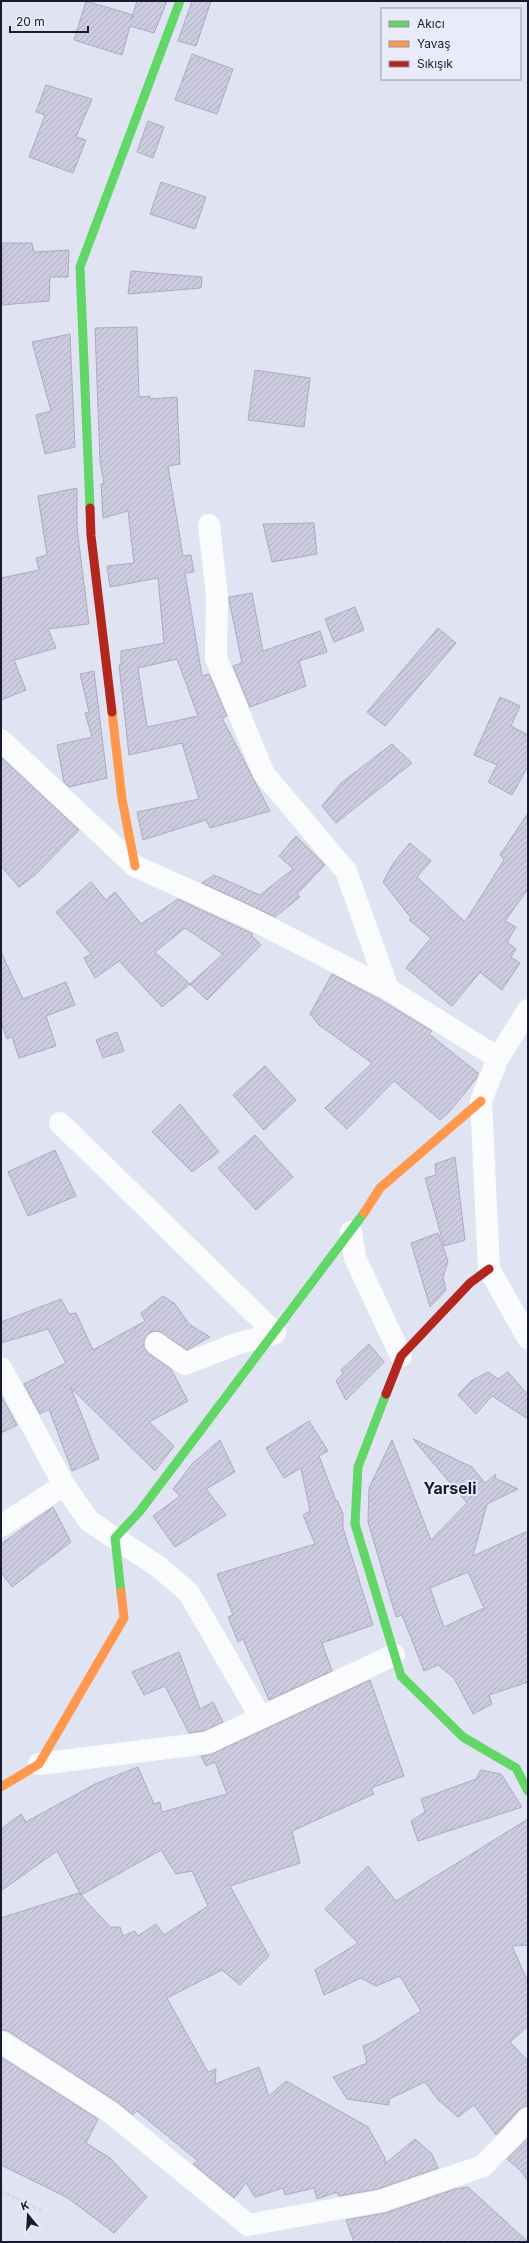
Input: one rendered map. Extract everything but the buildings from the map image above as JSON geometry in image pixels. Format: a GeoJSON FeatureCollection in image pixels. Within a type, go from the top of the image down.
{"type":"FeatureCollection","features":[{"type":"Feature","properties":{"kind":"street"},"geometry":{"type":"LineString","coordinates":[[135,866],[122,799],[91,536],[80,267],[180,1]]}},
{"type":"Feature","properties":{"kind":"street"},"geometry":{"type":"LineString","coordinates":[[209,525],[217,595],[216,658],[264,774],[346,871],[388,989]]}},
{"type":"Feature","properties":{"kind":"street"},"geometry":{"type":"LineString","coordinates":[[1,740],[135,866],[252,919],[388,989],[498,1058]]}},
{"type":"Feature","properties":{"kind":"street"},"geometry":{"type":"LineString","coordinates":[[528,1010],[498,1058],[481,1101],[489,1269],[528,1338]]}},
{"type":"Feature","properties":{"kind":"street"},"geometry":{"type":"LineString","coordinates":[[39,1764],[124,1618],[115,1538],[140,1511],[275,1333],[351,1232],[380,1188],[481,1101]]}},
{"type":"Feature","properties":{"kind":"street"},"geometry":{"type":"LineString","coordinates":[[60,1123],[275,1333]]}},
{"type":"Feature","properties":{"kind":"street"},"geometry":{"type":"LineString","coordinates":[[351,1232],[355,1258],[401,1356]]}},
{"type":"Feature","properties":{"kind":"street"},"geometry":{"type":"LineString","coordinates":[[489,1269],[470,1283],[401,1356],[358,1467],[355,1524],[401,1676],[463,1737],[516,1768],[528,1791]]}},
{"type":"Feature","properties":{"kind":"street"},"geometry":{"type":"LineString","coordinates":[[156,1343],[186,1364],[236,1344],[275,1333]]}},
{"type":"Feature","properties":{"kind":"street"},"geometry":{"type":"LineString","coordinates":[[1,1368],[64,1485],[89,1521],[159,1567],[189,1593],[260,1718]]}},
{"type":"Feature","properties":{"kind":"street"},"geometry":{"type":"LineString","coordinates":[[1,1526],[64,1485]]}},
{"type":"Feature","properties":{"kind":"street"},"geometry":{"type":"LineString","coordinates":[[1,1787],[39,1764],[208,1743],[394,1655]]}},
{"type":"Feature","properties":{"kind":"street"},"geometry":{"type":"LineString","coordinates":[[1,2042],[110,2112],[248,2225],[381,2201],[483,2166],[528,2118]]}},
{"type":"Feature","properties":{"kind":"path"},"geometry":{"type":"LineString","coordinates":[[1,2191],[44,2212]]}},
{"type":"Feature","properties":{"kind":"traffic: fast"},"geometry":{"type":"LineString","coordinates":[[90,508],[80,267],[180,1]]}},
{"type":"Feature","properties":{"kind":"traffic: fast"},"geometry":{"type":"LineString","coordinates":[[121,1592],[115,1538],[140,1511],[364,1213]]}},
{"type":"Feature","properties":{"kind":"traffic: fast"},"geometry":{"type":"LineString","coordinates":[[386,1394],[358,1467],[355,1524],[401,1676],[463,1737],[516,1768],[528,1791]]}},
{"type":"Feature","properties":{"kind":"traffic: slow"},"geometry":{"type":"LineString","coordinates":[[112,712],[122,799],[135,866]]}},
{"type":"Feature","properties":{"kind":"traffic: slow"},"geometry":{"type":"LineString","coordinates":[[364,1213],[380,1188],[481,1101]]}},
{"type":"Feature","properties":{"kind":"traffic: slow"},"geometry":{"type":"LineString","coordinates":[[1,1787],[39,1764],[124,1618],[121,1592]]}},
{"type":"Feature","properties":{"kind":"traffic: jam"},"geometry":{"type":"LineString","coordinates":[[90,508],[91,536],[112,712]]}},
{"type":"Feature","properties":{"kind":"traffic: jam"},"geometry":{"type":"LineString","coordinates":[[386,1394],[401,1356],[470,1283],[489,1269]]}},
{"type":"Feature","properties":{"kind":"district","name":"Yarseli"},"geometry":{"type":"Point","coordinates":[450,1488]}}]}
